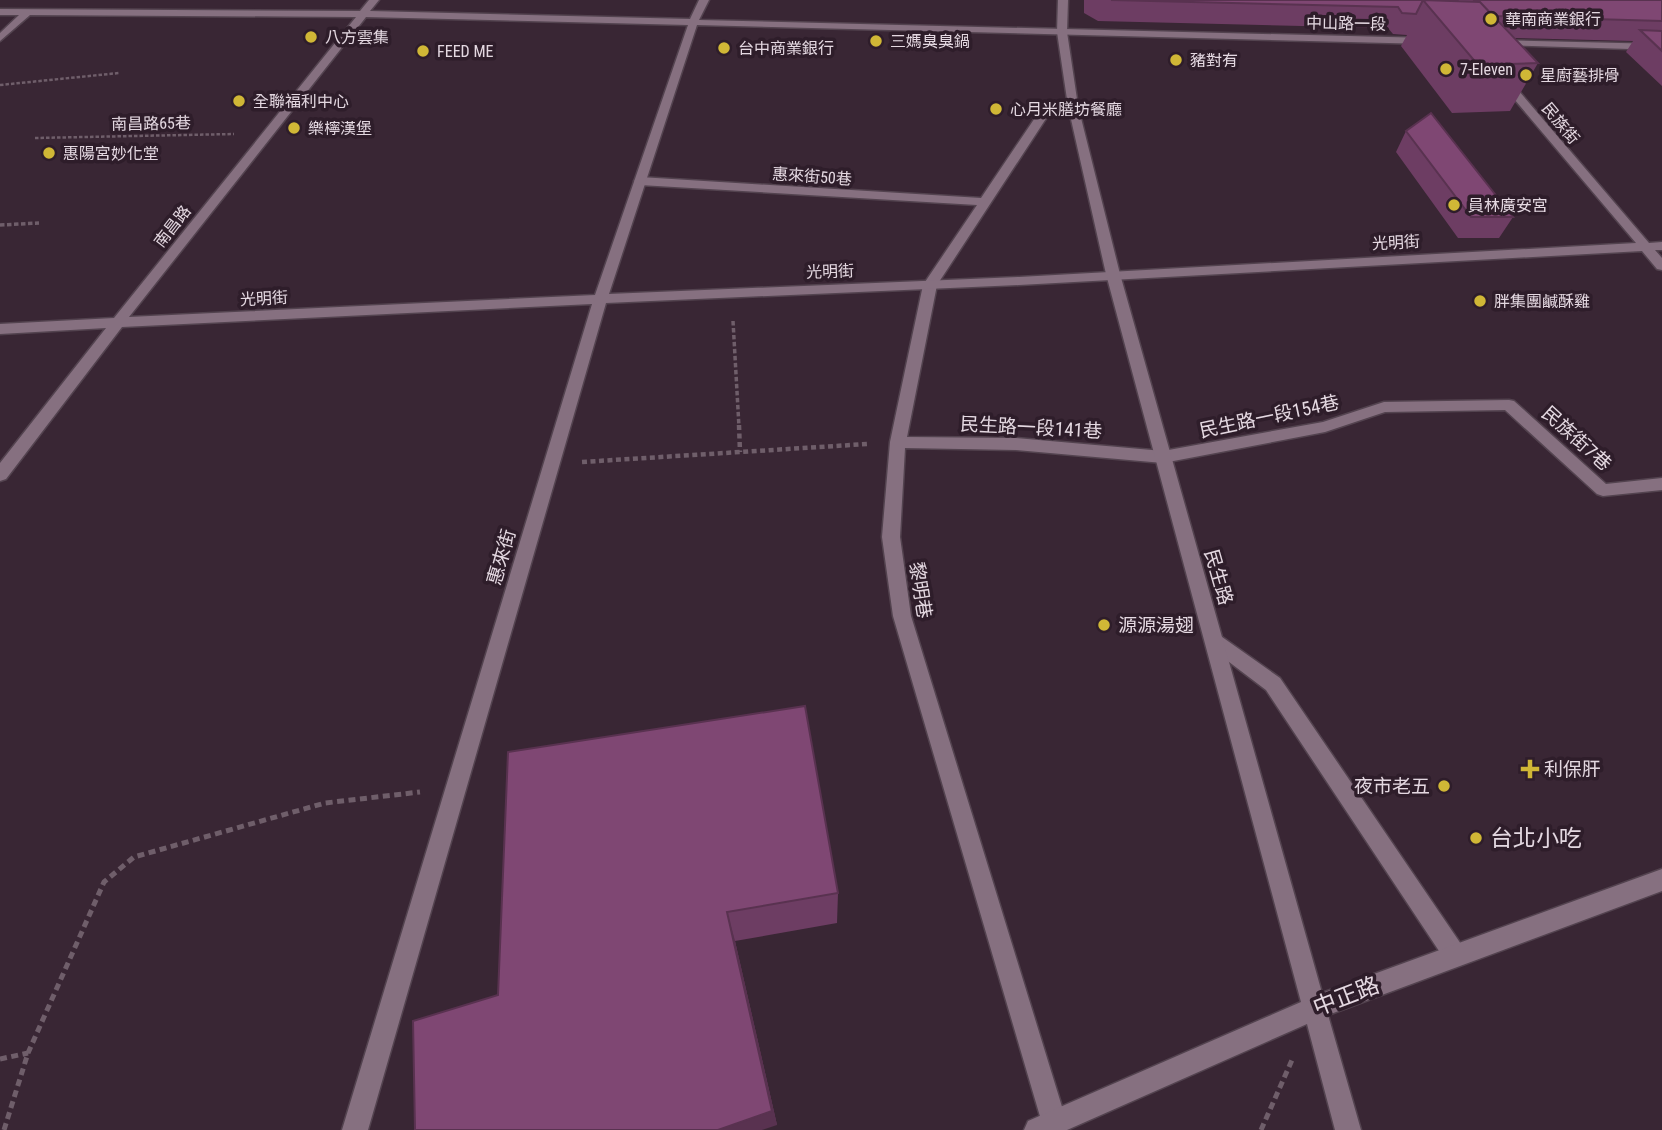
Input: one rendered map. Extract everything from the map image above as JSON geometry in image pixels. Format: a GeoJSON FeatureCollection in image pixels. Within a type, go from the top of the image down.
{"type":"FeatureCollection","features":[{"type":"Feature","properties":{"kind":"street","name":"南昌路"},"geometry":{"type":"LineString","coordinates":[[0,475],[374,0]]}},
{"type":"Feature","properties":{"kind":"street","name":"惠來街"},"geometry":{"type":"LineString","coordinates":[[355,1130],[600,301],[694,21],[704,0]]}},
{"type":"Feature","properties":{"kind":"street"},"geometry":{"type":"LineString","coordinates":[[1062,32],[1063,0]]}},
{"type":"Feature","properties":{"kind":"street","name":"中山路一段"},"geometry":{"type":"LineString","coordinates":[[0,12],[362,14],[1444,41]]}},
{"type":"Feature","properties":{"kind":"street"},"geometry":{"type":"LineString","coordinates":[[0,38],[28,12]]}},
{"type":"Feature","properties":{"kind":"street","name":"民生路"},"geometry":{"type":"LineString","coordinates":[[1062,32],[1073,106],[1113,274],[1348,1130]]}},
{"type":"Feature","properties":{"kind":"street"},"geometry":{"type":"LineString","coordinates":[[1485,42],[1662,47]]}},
{"type":"Feature","properties":{"kind":"street","name":"民族街"},"geometry":{"type":"LineString","coordinates":[[1497,72],[1662,266]]}},
{"type":"Feature","properties":{"kind":"street","name":"黎明巷"},"geometry":{"type":"LineString","coordinates":[[1045,1126],[902,616],[891,537],[898,442],[930,285],[1046,108],[1073,106]]}},
{"type":"Feature","properties":{"kind":"street","name":"惠來街50巷"},"geometry":{"type":"LineString","coordinates":[[640,181],[983,202]]}},
{"type":"Feature","properties":{"kind":"street","name":"光明街"},"geometry":{"type":"LineString","coordinates":[[0,330],[1662,246]]}},
{"type":"Feature","properties":{"kind":"street","name":"民生路一段154巷"},"geometry":{"type":"LineString","coordinates":[[1163,457],[1325,427],[1384,407],[1509,405]]}},
{"type":"Feature","properties":{"kind":"street","name":"民族街7巷"},"geometry":{"type":"LineString","coordinates":[[1509,405],[1603,490],[1662,484]]}},
{"type":"Feature","properties":{"kind":"street","name":"民生路一段141巷"},"geometry":{"type":"LineString","coordinates":[[898,442],[1016,444],[1163,457]]}},
{"type":"Feature","properties":{"kind":"street"},"geometry":{"type":"LineString","coordinates":[[1215,640],[1273,684],[1454,955]]}},
{"type":"Feature","properties":{"kind":"street","name":"中正路"},"geometry":{"type":"LineString","coordinates":[[1045,1126],[1314,1008],[1662,880]]}},
{"type":"Feature","properties":{"kind":"path"},"geometry":{"type":"LineString","coordinates":[[0,85],[119,73]]}},
{"type":"Feature","properties":{"kind":"path","name":"南昌路65巷"},"geometry":{"type":"LineString","coordinates":[[35,138],[268,133]]}},
{"type":"Feature","properties":{"kind":"path"},"geometry":{"type":"LineString","coordinates":[[0,225],[39,223]]}},
{"type":"Feature","properties":{"kind":"path"},"geometry":{"type":"LineString","coordinates":[[731,292],[740,452]]}},
{"type":"Feature","properties":{"kind":"path"},"geometry":{"type":"LineString","coordinates":[[550,464],[898,442]]}},
{"type":"Feature","properties":{"kind":"path"},"geometry":{"type":"LineString","coordinates":[[4,1130],[28,1053],[104,883],[134,857],[325,803],[456,787]]}},
{"type":"Feature","properties":{"kind":"path"},"geometry":{"type":"LineString","coordinates":[[1261,1130],[1314,1008]]}},
{"type":"Feature","properties":{"kind":"path"},"geometry":{"type":"LineString","coordinates":[[0,1059],[28,1053]]}},
{"type":"Feature","properties":{"kind":"building"},"geometry":{"type":"Polygon","coordinates":[[[1111,0],[1423,0],[1416,14],[1402,13],[1398,7],[1111,0]]]}},
{"type":"Feature","properties":{"kind":"building"},"geometry":{"type":"Polygon","coordinates":[[[1423,0],[1480,2],[1538,63],[1478,65],[1423,0]]]}},
{"type":"Feature","properties":{"kind":"building"},"geometry":{"type":"Polygon","coordinates":[[[1474,0],[1662,0],[1662,21],[1493,16],[1480,2],[1474,0]]]}},
{"type":"Feature","properties":{"kind":"building"},"geometry":{"type":"Polygon","coordinates":[[[1640,30],[1662,31],[1662,51],[1640,30]]]}},
{"type":"Feature","properties":{"kind":"building"},"geometry":{"type":"Polygon","coordinates":[[[1431,113],[1513,217],[1471,217],[1406,131],[1431,113]]]}},
{"type":"Feature","properties":{"kind":"building"},"geometry":{"type":"Polygon","coordinates":[[[805,706],[838,893],[727,912],[772,1111],[718,1130],[415,1130],[413,1021],[498,995],[508,752],[805,706]]]}},
{"type":"Feature","properties":{"kind":"place","name":"華南商業銀行"},"geometry":{"type":"Point","coordinates":[1491,19]}},
{"type":"Feature","properties":{"kind":"place","name":"八方雲集"},"geometry":{"type":"Point","coordinates":[311,37]}},
{"type":"Feature","properties":{"kind":"place","name":"三媽臭臭鍋"},"geometry":{"type":"Point","coordinates":[876,41]}},
{"type":"Feature","properties":{"kind":"place","name":"台中商業銀行"},"geometry":{"type":"Point","coordinates":[724,48]}},
{"type":"Feature","properties":{"kind":"place","name":"FEED ME"},"geometry":{"type":"Point","coordinates":[423,51]}},
{"type":"Feature","properties":{"kind":"place","name":"豬對有"},"geometry":{"type":"Point","coordinates":[1176,60]}},
{"type":"Feature","properties":{"kind":"place","name":"7-Eleven"},"geometry":{"type":"Point","coordinates":[1446,69]}},
{"type":"Feature","properties":{"kind":"place","name":"星廚藝排骨"},"geometry":{"type":"Point","coordinates":[1526,75]}},
{"type":"Feature","properties":{"kind":"place","name":"全聯福利中心"},"geometry":{"type":"Point","coordinates":[239,101]}},
{"type":"Feature","properties":{"kind":"place","name":"心月米膳坊餐廳"},"geometry":{"type":"Point","coordinates":[996,109]}},
{"type":"Feature","properties":{"kind":"place","name":"樂檸漢堡"},"geometry":{"type":"Point","coordinates":[294,128]}},
{"type":"Feature","properties":{"kind":"place","name":"惠陽宮妙化堂"},"geometry":{"type":"Point","coordinates":[49,153]}},
{"type":"Feature","properties":{"kind":"place","name":"員林廣安宮"},"geometry":{"type":"Point","coordinates":[1454,205]}},
{"type":"Feature","properties":{"kind":"place","name":"胖集團鹹酥雞"},"geometry":{"type":"Point","coordinates":[1480,301]}},
{"type":"Feature","properties":{"kind":"place","name":"源源湯翅"},"geometry":{"type":"Point","coordinates":[1104,625]}},
{"type":"Feature","properties":{"kind":"place","name":"利保肝"},"geometry":{"type":"Point","coordinates":[1530,769]}},
{"type":"Feature","properties":{"kind":"place","name":"夜市老五"},"geometry":{"type":"Point","coordinates":[1444,786]}},
{"type":"Feature","properties":{"kind":"place","name":"台北小吃"},"geometry":{"type":"Point","coordinates":[1476,838]}}]}
